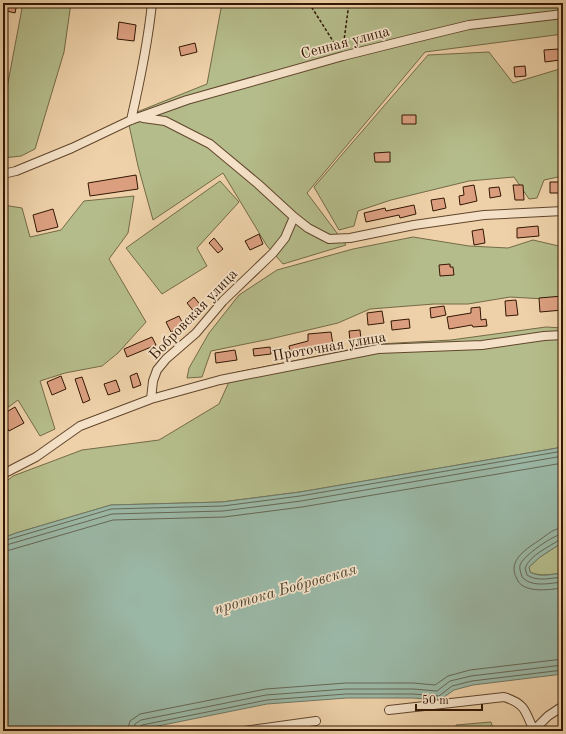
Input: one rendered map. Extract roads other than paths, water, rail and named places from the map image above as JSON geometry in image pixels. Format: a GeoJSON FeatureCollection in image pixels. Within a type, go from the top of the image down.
{"type":"FeatureCollection","features":[{"type":"Feature","properties":{"kind":"street"},"geometry":{"type":"LineString","coordinates":[[131,120],[141,78],[150,29],[152,3]]}},
{"type":"Feature","properties":{"kind":"street","name":"Сенная улица"},"geometry":{"type":"LineString","coordinates":[[140,118],[187,100],[343,56],[470,26],[563,14]]}},
{"type":"Feature","properties":{"kind":"street"},"geometry":{"type":"LineString","coordinates":[[3,174],[16,171],[72,148],[131,120],[140,118],[165,121],[210,144],[258,184],[294,217],[308,228],[329,239],[350,238],[414,225],[484,215],[563,211]]}},
{"type":"Feature","properties":{"kind":"street","name":"Бобровская улица"},"geometry":{"type":"LineString","coordinates":[[151,399],[156,370],[166,359],[196,333],[223,301],[273,253],[285,238],[294,217]]}},
{"type":"Feature","properties":{"kind":"street","name":"Проточная улица"},"geometry":{"type":"LineString","coordinates":[[151,399],[220,380],[378,349],[482,345],[544,336],[563,335]]}},
{"type":"Feature","properties":{"kind":"street"},"geometry":{"type":"LineString","coordinates":[[3,474],[36,458],[80,426],[151,399]]}},
{"type":"Feature","properties":{"kind":"street"},"geometry":{"type":"LineString","coordinates":[[389,710],[504,697],[514,700],[523,706],[533,731],[548,716],[563,706]]}},
{"type":"Feature","properties":{"kind":"street"},"geometry":{"type":"LineString","coordinates":[[244,731],[316,721]]}},
{"type":"Feature","properties":{"kind":"water","name":"протока Бобровская"},"geometry":{"type":"Polygon","coordinates":[[[563,447],[563,542],[540,557],[529,567],[530,572],[538,575],[563,573],[563,674],[473,685],[454,690],[440,700],[413,698],[347,698],[267,704],[139,731],[3,731],[3,538],[111,505],[222,502],[300,492],[563,447]]]}}]}
